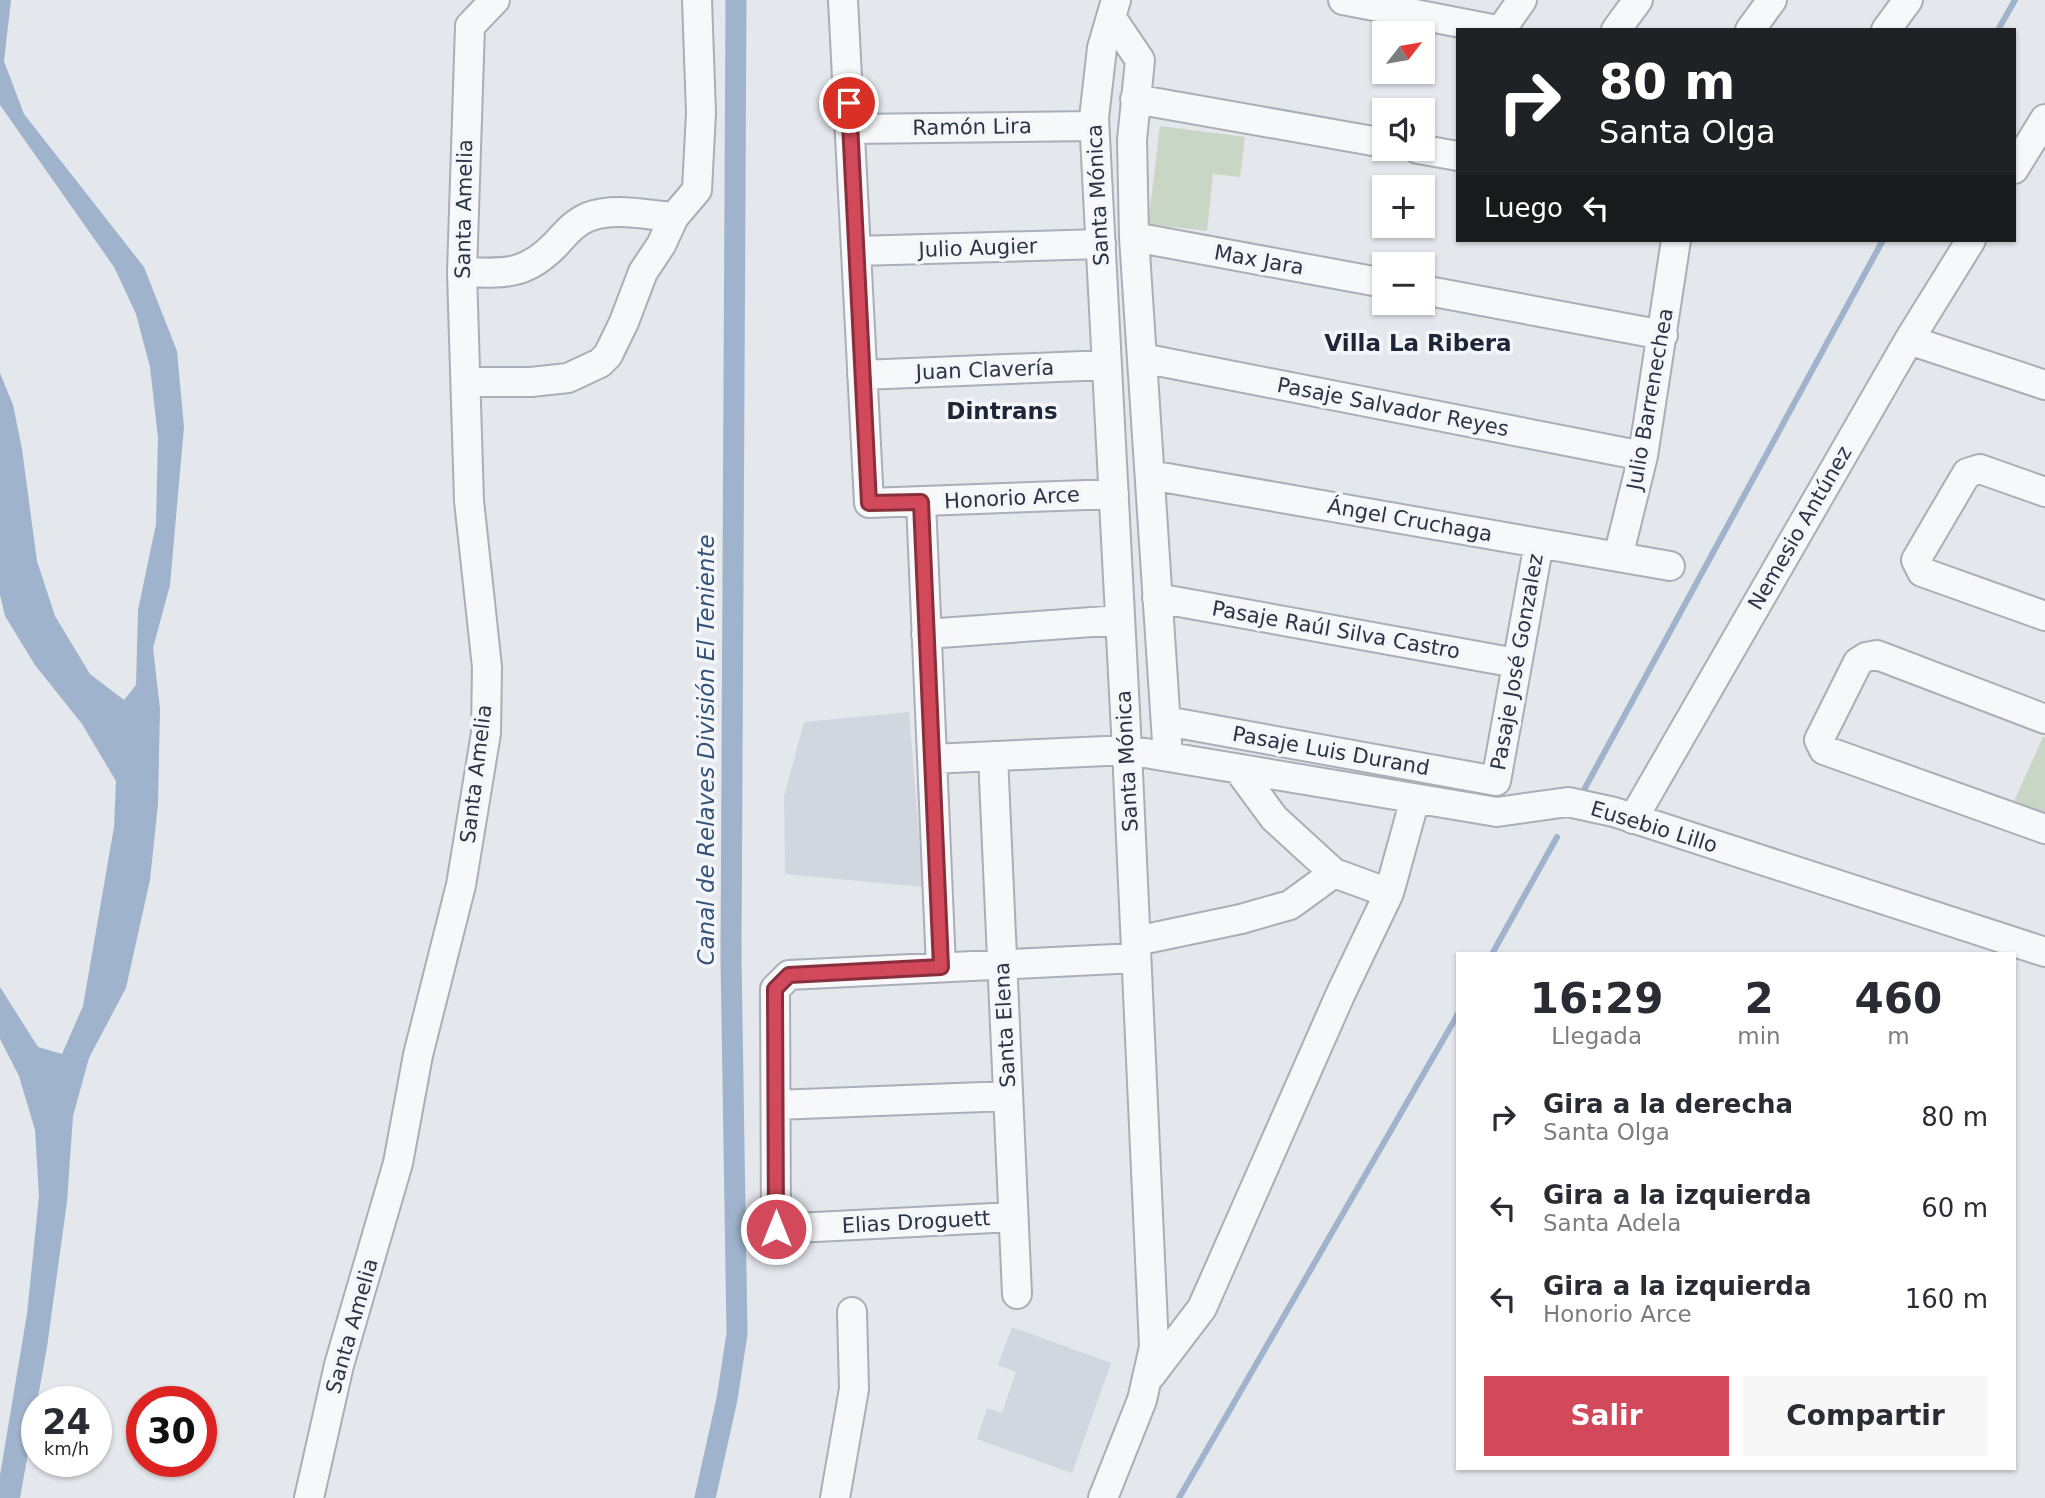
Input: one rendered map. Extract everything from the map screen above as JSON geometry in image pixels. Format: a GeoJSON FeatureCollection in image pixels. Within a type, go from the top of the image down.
{"type":"FeatureCollection","features":[{"type":"Feature","properties":{"kind":"street","name":"Santa Amelia"},"geometry":{"type":"LineString","coordinates":[[309,1498],[339,1365],[398,1163],[418,1055],[461,885],[486,733],[487,667],[469,501],[462,272],[470,26],[495,0]]}},
{"type":"Feature","properties":{"kind":"street"},"geometry":{"type":"LineString","coordinates":[[466,382],[531,382],[568,378],[600,363],[608,355],[643,272],[661,245],[674,217],[697,190],[701,113],[697,0]]}},
{"type":"Feature","properties":{"kind":"street"},"geometry":{"type":"LineString","coordinates":[[844,0],[862,375]]}},
{"type":"Feature","properties":{"kind":"street"},"geometry":{"type":"LineString","coordinates":[[1343,0],[1391,4],[1491,28]]}},
{"type":"Feature","properties":{"kind":"street"},"geometry":{"type":"LineString","coordinates":[[1501,28],[1522,0]]}},
{"type":"Feature","properties":{"kind":"street"},"geometry":{"type":"LineString","coordinates":[[1617,28],[1638,0]]}},
{"type":"Feature","properties":{"kind":"street"},"geometry":{"type":"LineString","coordinates":[[1751,28],[1772,0]]}},
{"type":"Feature","properties":{"kind":"street"},"geometry":{"type":"LineString","coordinates":[[1887,28],[1908,0]]}},
{"type":"Feature","properties":{"kind":"street","name":"Santa Mónica"},"geometry":{"type":"LineString","coordinates":[[1113,9],[1140,60],[1132,140],[1134,237],[1168,757]]}},
{"type":"Feature","properties":{"kind":"street","name":"Santa Mónica"},"geometry":{"type":"LineString","coordinates":[[1103,1498],[1142,1400],[1154,1347],[1127,750],[1094,126],[1102,48],[1113,9]]}},
{"type":"Feature","properties":{"kind":"street"},"geometry":{"type":"LineString","coordinates":[[1135,99],[1372,141]]}},
{"type":"Feature","properties":{"kind":"street"},"geometry":{"type":"LineString","coordinates":[[2016,166],[2045,119]]}},
{"type":"Feature","properties":{"kind":"street","name":"Ramón Lira"},"geometry":{"type":"LineString","coordinates":[[850,129],[1094,126]]}},
{"type":"Feature","properties":{"kind":"street"},"geometry":{"type":"LineString","coordinates":[[1435,152],[1456,156]]}},
{"type":"Feature","properties":{"kind":"street"},"geometry":{"type":"LineString","coordinates":[[462,272],[507,274],[530,265],[553,247],[573,225],[590,217],[619,212],[674,217]]}},
{"type":"Feature","properties":{"kind":"street","name":"Max Jara"},"geometry":{"type":"LineString","coordinates":[[1134,237],[1372,281]]}},
{"type":"Feature","properties":{"kind":"street","name":"Julio Barrenechea"},"geometry":{"type":"LineString","coordinates":[[1618,557],[1643,456],[1676,242]]}},
{"type":"Feature","properties":{"kind":"street","name":"Nemesio Antúnez"},"geometry":{"type":"LineString","coordinates":[[1633,819],[1969,242]]}},
{"type":"Feature","properties":{"kind":"street","name":"Julio Augier"},"geometry":{"type":"LineString","coordinates":[[856,251],[1101,244]]}},
{"type":"Feature","properties":{"kind":"street"},"geometry":{"type":"LineString","coordinates":[[1435,292],[1662,335]]}},
{"type":"Feature","properties":{"kind":"street"},"geometry":{"type":"LineString","coordinates":[[1909,341],[2045,385]]}},
{"type":"Feature","properties":{"kind":"street","name":"Pasaje Salvador Reyes"},"geometry":{"type":"LineString","coordinates":[[1142,358],[1643,456]]}},
{"type":"Feature","properties":{"kind":"street","name":"Juan Clavería"},"geometry":{"type":"LineString","coordinates":[[862,375],[1107,365]]}},
{"type":"Feature","properties":{"kind":"street","name":"Honorio Arce"},"geometry":{"type":"LineString","coordinates":[[862,375],[869,503],[1114,494]]}},
{"type":"Feature","properties":{"kind":"street"},"geometry":{"type":"LineString","coordinates":[[2045,492],[1980,469],[1967,472],[1916,560],[1922,572],[2045,616]]}},
{"type":"Feature","properties":{"kind":"street","name":"Ángel Cruchaga"},"geometry":{"type":"LineString","coordinates":[[1150,475],[1671,566]]}},
{"type":"Feature","properties":{"kind":"street"},"geometry":{"type":"LineString","coordinates":[[921,502],[941,967]]}},
{"type":"Feature","properties":{"kind":"street","name":"Pasaje José Gonzalez"},"geometry":{"type":"LineString","coordinates":[[1496,781],[1539,543]]}},
{"type":"Feature","properties":{"kind":"street","name":"Pasaje Raúl Silva Castro"},"geometry":{"type":"LineString","coordinates":[[1157,598],[1516,663]]}},
{"type":"Feature","properties":{"kind":"street"},"geometry":{"type":"LineString","coordinates":[[926,634],[1120,620]]}},
{"type":"Feature","properties":{"kind":"street"},"geometry":{"type":"LineString","coordinates":[[2045,719],[1877,655],[1866,657],[1858,663],[1819,740],[1824,750],[2045,829]]}},
{"type":"Feature","properties":{"kind":"street","name":"Pasaje Luis Durand"},"geometry":{"type":"LineString","coordinates":[[1166,721],[1496,781]]}},
{"type":"Feature","properties":{"kind":"street","name":"Eusebio Lillo"},"geometry":{"type":"LineString","coordinates":[[932,759],[1127,750],[1497,812],[1568,802],[1604,809],[2044,947]]}},
{"type":"Feature","properties":{"kind":"street","name":"Santa Elena"},"geometry":{"type":"LineString","coordinates":[[993,756],[1017,1294]]}},
{"type":"Feature","properties":{"kind":"street"},"geometry":{"type":"LineString","coordinates":[[1238,769],[1274,818],[1334,873],[1389,893]]}},
{"type":"Feature","properties":{"kind":"street"},"geometry":{"type":"LineString","coordinates":[[1146,1383],[1202,1308],[1340,993],[1389,893],[1415,799]]}},
{"type":"Feature","properties":{"kind":"street"},"geometry":{"type":"LineString","coordinates":[[1008,1096],[776,1105],[775,989],[789,975],[1002,965],[1136,949],[1290,905],[1334,873]]}},
{"type":"Feature","properties":{"kind":"street","name":"Elias Droguett"},"geometry":{"type":"LineString","coordinates":[[776,1105],[776,1229],[1013,1217]]}},
{"type":"Feature","properties":{"kind":"street"},"geometry":{"type":"LineString","coordinates":[[841,1496],[854,1389],[852,1312]]}},
{"type":"Feature","properties":{"kind":"shaded area"},"geometry":{"type":"Polygon","coordinates":[[[909,712],[923,887],[785,874],[784,797],[804,722],[909,712]]]}},
{"type":"Feature","properties":{"kind":"shaded area"},"geometry":{"type":"Polygon","coordinates":[[[1012,1327],[1111,1363],[1072,1473],[977,1439],[987,1408],[1002,1413],[1016,1372],[998,1365],[1012,1327]]]}},
{"type":"Feature","properties":{"kind":"green space"},"geometry":{"type":"Polygon","coordinates":[[[1160,126],[1245,137],[1240,177],[1213,174],[1207,231],[1148,224],[1160,126]]]}},
{"type":"Feature","properties":{"kind":"green space"},"geometry":{"type":"Polygon","coordinates":[[[2043,737],[2045,738],[2045,819],[2012,806],[2043,737]]]}},
{"type":"Feature","properties":{"kind":"water"},"geometry":{"type":"Polygon","coordinates":[[[0,0],[11,0],[4,61],[24,114],[144,267],[177,351],[184,427],[170,585],[153,648],[160,709],[158,804],[150,880],[126,988],[89,1058],[73,1116],[67,1202],[40,1386],[21,1386],[21,1477],[24,1477],[20,1498],[0,1498],[0,1475],[27,1314],[39,1196],[35,1130],[19,1076],[0,1039],[0,987],[38,1047],[62,1054],[83,1006],[114,827],[116,781],[82,724],[35,665],[5,616],[0,595],[0,373],[13,405],[22,449],[37,561],[55,616],[90,674],[124,700],[136,685],[138,610],[156,524],[158,438],[150,367],[136,314],[114,267],[0,105],[0,0]]]}},
{"type":"Feature","properties":{"kind":"waterway","name":"Canal de Relaves División El Teniente"},"geometry":{"type":"LineString","coordinates":[[705,1498],[727,1399],[737,1334],[731,957],[736,0]]}},
{"type":"Feature","properties":{"kind":"waterway"},"geometry":{"type":"LineString","coordinates":[[1999,28],[2015,0]]}},
{"type":"Feature","properties":{"kind":"waterway"},"geometry":{"type":"LineString","coordinates":[[1585,788],[1882,242]]}},
{"type":"Feature","properties":{"kind":"waterway"},"geometry":{"type":"LineString","coordinates":[[1493,952],[1557,837]]}},
{"type":"Feature","properties":{"kind":"waterway"},"geometry":{"type":"LineString","coordinates":[[1179,1498],[1456,1017]]}},
{"type":"Feature","properties":{"kind":"district","name":"Villa La Ribera"},"geometry":{"type":"Point","coordinates":[1418,343]}},
{"type":"Feature","properties":{"kind":"district","name":"Dintrans"},"geometry":{"type":"Point","coordinates":[1002,411]}},
{"type":"Feature","properties":{"kind":"route"},"geometry":{"type":"LineString","coordinates":[[776,1229],[775,989],[789,975],[941,967],[921,502],[869,503],[849,103]]}}]}
